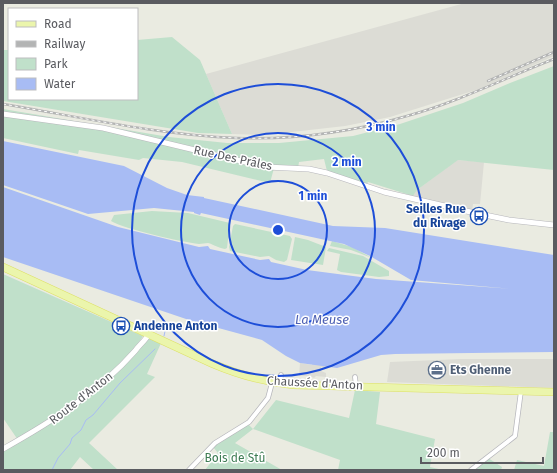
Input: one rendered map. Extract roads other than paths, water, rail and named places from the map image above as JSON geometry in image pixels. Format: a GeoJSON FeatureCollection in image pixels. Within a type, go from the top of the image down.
{"type":"FeatureCollection","features":[{"type":"Feature","properties":{"kind":"main road","name":"Chaussée d'Anton"},"geometry":{"type":"LineString","coordinates":[[3,267],[234,373],[276,383],[554,392]]}},
{"type":"Feature","properties":{"kind":"street","name":"Rue Des Prâles"},"geometry":{"type":"LineString","coordinates":[[3,114],[103,128],[266,167],[308,169],[327,173],[365,187],[461,210],[509,220],[554,225]]}},
{"type":"Feature","properties":{"kind":"street","name":"Route d'Anton"},"geometry":{"type":"LineString","coordinates":[[3,449],[47,424],[121,367],[149,334]]}},
{"type":"Feature","properties":{"kind":"street"},"geometry":{"type":"LineString","coordinates":[[189,470],[215,443],[249,422],[268,398],[281,375]]}},
{"type":"Feature","properties":{"kind":"street"},"geometry":{"type":"LineString","coordinates":[[355,377],[356,386]]}},
{"type":"Feature","properties":{"kind":"street"},"geometry":{"type":"LineString","coordinates":[[471,470],[515,436],[521,391]]}},
{"type":"Feature","properties":{"kind":"water","name":"La Meuse"},"geometry":{"type":"Polygon","coordinates":[[[3,141],[124,166],[167,188],[187,195],[204,197],[333,226],[385,228],[554,255],[554,352],[381,355],[337,368],[300,363],[286,356],[262,340],[189,320],[3,257],[3,187],[118,227],[199,247],[208,246],[210,249],[260,260],[269,259],[271,262],[307,270],[376,279],[514,289],[411,280],[370,256],[344,244],[201,213],[200,215],[194,212],[154,208],[88,214],[3,185],[3,141]]]}},
{"type":"Feature","properties":{"kind":"waterway"},"geometry":{"type":"LineString","coordinates":[[164,336],[166,327]]}},
{"type":"Feature","properties":{"kind":"waterway"},"geometry":{"type":"LineString","coordinates":[[52,470],[58,458],[70,444],[72,438],[81,430],[86,420],[93,415],[120,383],[155,349]]}},
{"type":"Feature","properties":{"kind":"railway"},"geometry":{"type":"LineString","coordinates":[[488,81],[554,52]]}},
{"type":"Feature","properties":{"kind":"railway"},"geometry":{"type":"LineString","coordinates":[[3,104],[120,125],[178,133],[237,138],[280,138],[344,131],[386,122],[445,104],[554,59]]}},
{"type":"Feature","properties":{"kind":"place","name":"Seilles Rue du Rivage"},"geometry":{"type":"Point","coordinates":[479,216]}},
{"type":"Feature","properties":{"kind":"place","name":"Andenne Anton"},"geometry":{"type":"Point","coordinates":[121,326]}},
{"type":"Feature","properties":{"kind":"place","name":"Ets Ghenne"},"geometry":{"type":"Point","coordinates":[437,370]}},
{"type":"Feature","properties":{"kind":"park label","name":"Bois de Stû"},"geometry":{"type":"Point","coordinates":[235,458]}}]}
